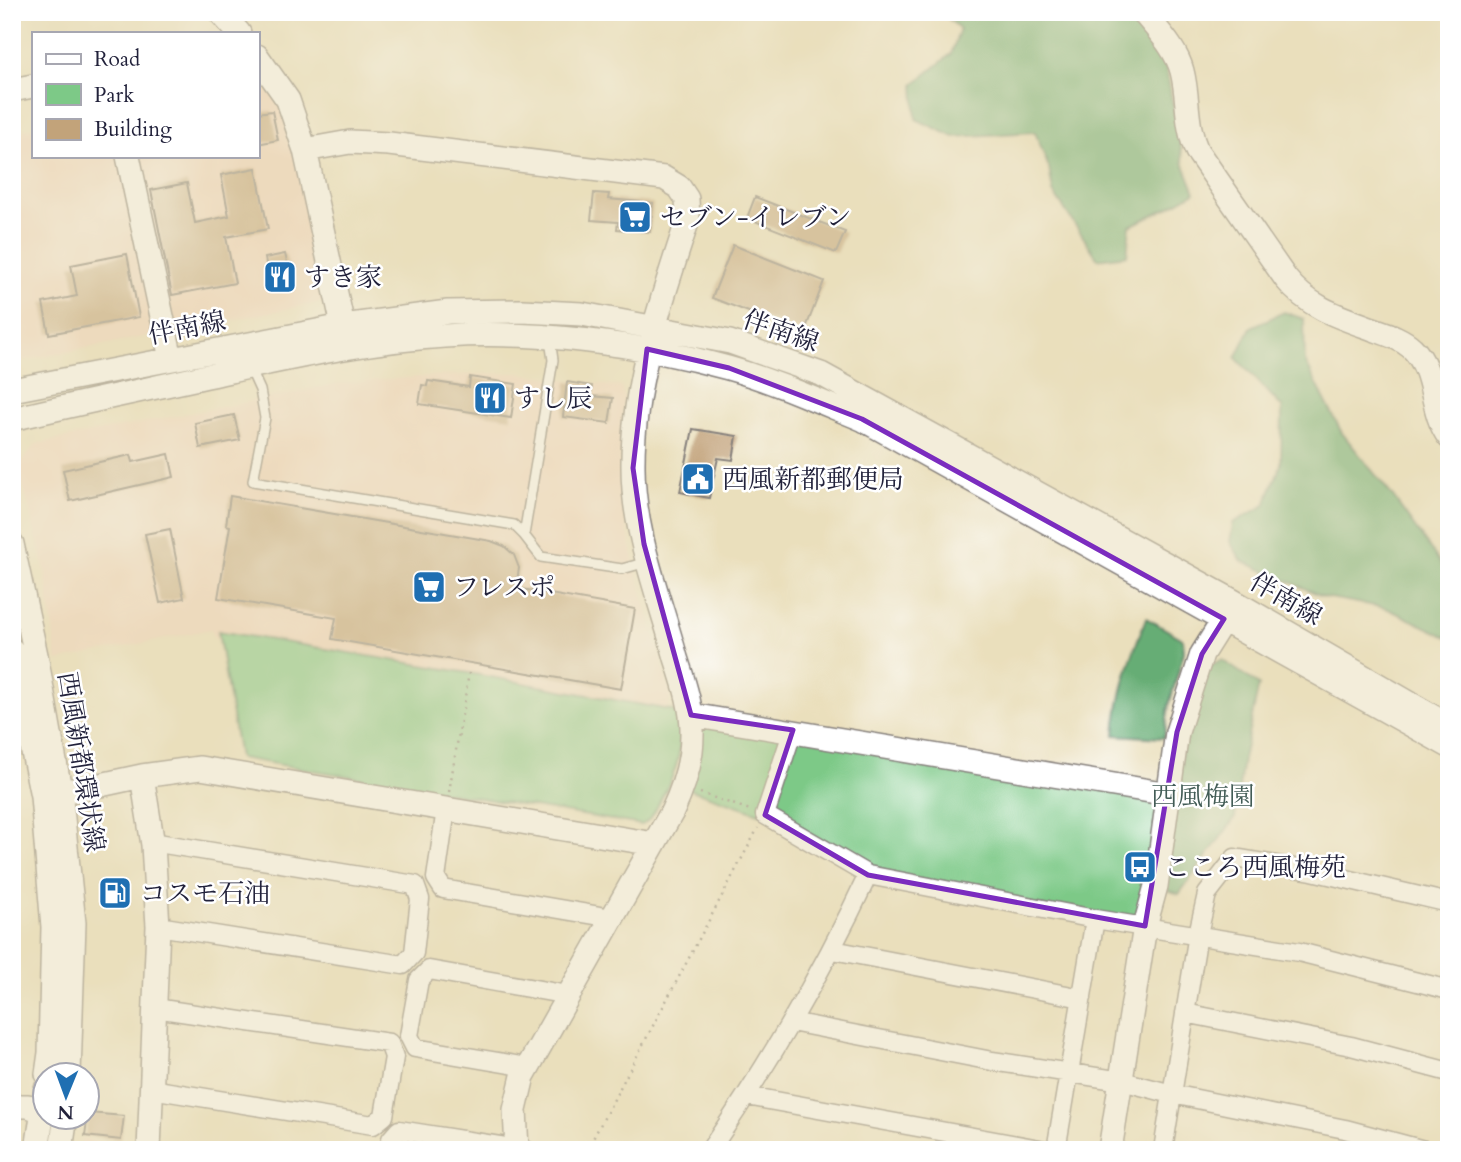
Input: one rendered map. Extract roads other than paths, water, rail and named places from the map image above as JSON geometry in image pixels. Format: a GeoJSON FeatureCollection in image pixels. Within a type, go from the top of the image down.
{"type":"FeatureCollection","features":[{"type":"Feature","properties":{"kind":"street"},"geometry":{"type":"LineString","coordinates":[[220,12],[238,32]]}},
{"type":"Feature","properties":{"kind":"street"},"geometry":{"type":"LineString","coordinates":[[1143,12],[1179,62],[1189,131],[1197,151],[1286,279],[1301,296],[1321,309],[1398,338],[1412,349],[1427,372],[1439,418],[1449,437]]}},
{"type":"Feature","properties":{"kind":"street"},"geometry":{"type":"LineString","coordinates":[[259,58],[288,100],[305,150],[343,326]]}},
{"type":"Feature","properties":{"kind":"street"},"geometry":{"type":"LineString","coordinates":[[12,90],[32,86]]}},
{"type":"Feature","properties":{"kind":"street"},"geometry":{"type":"LineString","coordinates":[[305,150],[349,142],[389,144],[664,178],[679,187],[687,199],[688,219],[650,338],[634,429],[633,468],[636,506],[649,562],[691,715],[691,754],[683,787],[654,844],[527,1067],[515,1110],[520,1149],[399,1130],[391,1139],[389,1150]]}},
{"type":"Feature","properties":{"kind":"street"},"geometry":{"type":"LineString","coordinates":[[128,158],[171,359]]}},
{"type":"Feature","properties":{"kind":"street","name":"伴南線"},"geometry":{"type":"LineString","coordinates":[[12,390],[343,326],[448,312],[522,311],[582,314],[786,388],[862,419],[1449,746]]}},
{"type":"Feature","properties":{"kind":"street","name":"伴南線"},"geometry":{"type":"LineString","coordinates":[[12,419],[348,346],[444,335],[730,342],[821,374],[1233,601],[1449,726]]}},
{"type":"Feature","properties":{"kind":"street","name":"西風新都環状線"},"geometry":{"type":"LineString","coordinates":[[12,544],[36,655],[60,790],[74,923],[69,1060]]}},
{"type":"Feature","properties":{"kind":"street"},"geometry":{"type":"LineString","coordinates":[[1110,1150],[1145,926],[1156,887],[1177,732],[1202,654],[1224,619]]}},
{"type":"Feature","properties":{"kind":"street","name":"西風新都環状線"},"geometry":{"type":"LineString","coordinates":[[12,650],[42,796],[53,927],[49,1060]]}},
{"type":"Feature","properties":{"kind":"street"},"geometry":{"type":"LineString","coordinates":[[691,715],[1168,794]]}},
{"type":"Feature","properties":{"kind":"street"},"geometry":{"type":"LineString","coordinates":[[793,730],[765,815],[868,875],[1095,919],[1299,952],[1449,990]]}},
{"type":"Feature","properties":{"kind":"street"},"geometry":{"type":"LineString","coordinates":[[60,790],[77,790],[142,776],[201,768],[654,844]]}},
{"type":"Feature","properties":{"kind":"street"},"geometry":{"type":"LineString","coordinates":[[142,776],[152,842],[159,926],[149,1150]]}},
{"type":"Feature","properties":{"kind":"street"},"geometry":{"type":"LineString","coordinates":[[446,809],[436,878],[443,889],[612,918]]}},
{"type":"Feature","properties":{"kind":"street"},"geometry":{"type":"LineString","coordinates":[[152,842],[415,885],[420,899],[414,954],[402,965],[159,926]]}},
{"type":"Feature","properties":{"kind":"street"},"geometry":{"type":"LineString","coordinates":[[1163,1150],[1207,894],[1234,858],[1312,871],[1449,904]]}},
{"type":"Feature","properties":{"kind":"street"},"geometry":{"type":"LineString","coordinates":[[710,1150],[747,1096],[833,950],[868,875]]}},
{"type":"Feature","properties":{"kind":"street"},"geometry":{"type":"LineString","coordinates":[[1056,1150],[1095,919]]}},
{"type":"Feature","properties":{"kind":"street"},"geometry":{"type":"LineString","coordinates":[[833,950],[1082,998]]}},
{"type":"Feature","properties":{"kind":"street"},"geometry":{"type":"LineString","coordinates":[[527,1067],[415,1048],[410,1036],[419,980],[429,970],[568,995]]}},
{"type":"Feature","properties":{"kind":"street"},"geometry":{"type":"LineString","coordinates":[[151,1088],[373,1125],[383,1116],[394,1057],[389,1043],[155,1008]]}},
{"type":"Feature","properties":{"kind":"street"},"geometry":{"type":"LineString","coordinates":[[1185,1013],[1351,1046],[1449,1072]]}},
{"type":"Feature","properties":{"kind":"street"},"geometry":{"type":"LineString","coordinates":[[791,1022],[992,1061],[1122,1081],[1172,1094],[1345,1129],[1424,1150]]}},
{"type":"Feature","properties":{"kind":"street"},"geometry":{"type":"LineString","coordinates":[[747,1096],[1045,1150]]}},
{"type":"Feature","properties":{"kind":"street"},"geometry":{"type":"LineString","coordinates":[[12,1106],[32,1105]]}},
{"type":"Feature","properties":{"kind":"street"},"geometry":{"type":"LineString","coordinates":[[37,1150],[40,1130]]}},
{"type":"Feature","properties":{"kind":"street"},"geometry":{"type":"LineString","coordinates":[[61,1150],[63,1130]]}},
{"type":"Feature","properties":{"kind":"lane"},"geometry":{"type":"LineString","coordinates":[[524,535],[553,360],[550,338]]}},
{"type":"Feature","properties":{"kind":"lane"},"geometry":{"type":"LineString","coordinates":[[250,367],[260,390],[265,418],[253,481],[514,525],[541,556],[622,569],[649,562]]}},
{"type":"Feature","properties":{"kind":"place","name":"セブン-イレブン"},"geometry":{"type":"Point","coordinates":[635,217]}},
{"type":"Feature","properties":{"kind":"place","name":"すき家"},"geometry":{"type":"Point","coordinates":[280,277]}},
{"type":"Feature","properties":{"kind":"place","name":"すし辰"},"geometry":{"type":"Point","coordinates":[490,398]}},
{"type":"Feature","properties":{"kind":"place","name":"西風新都郵便局"},"geometry":{"type":"Point","coordinates":[698,479]}},
{"type":"Feature","properties":{"kind":"place","name":"フレスポ"},"geometry":{"type":"Point","coordinates":[429,587]}},
{"type":"Feature","properties":{"kind":"place","name":"こころ西風梅苑"},"geometry":{"type":"Point","coordinates":[1140,867]}},
{"type":"Feature","properties":{"kind":"place","name":"コスモ石油"},"geometry":{"type":"Point","coordinates":[115,893]}},
{"type":"Feature","properties":{"kind":"park label","name":"西風梅園"},"geometry":{"type":"Point","coordinates":[1203,796]}}]}
